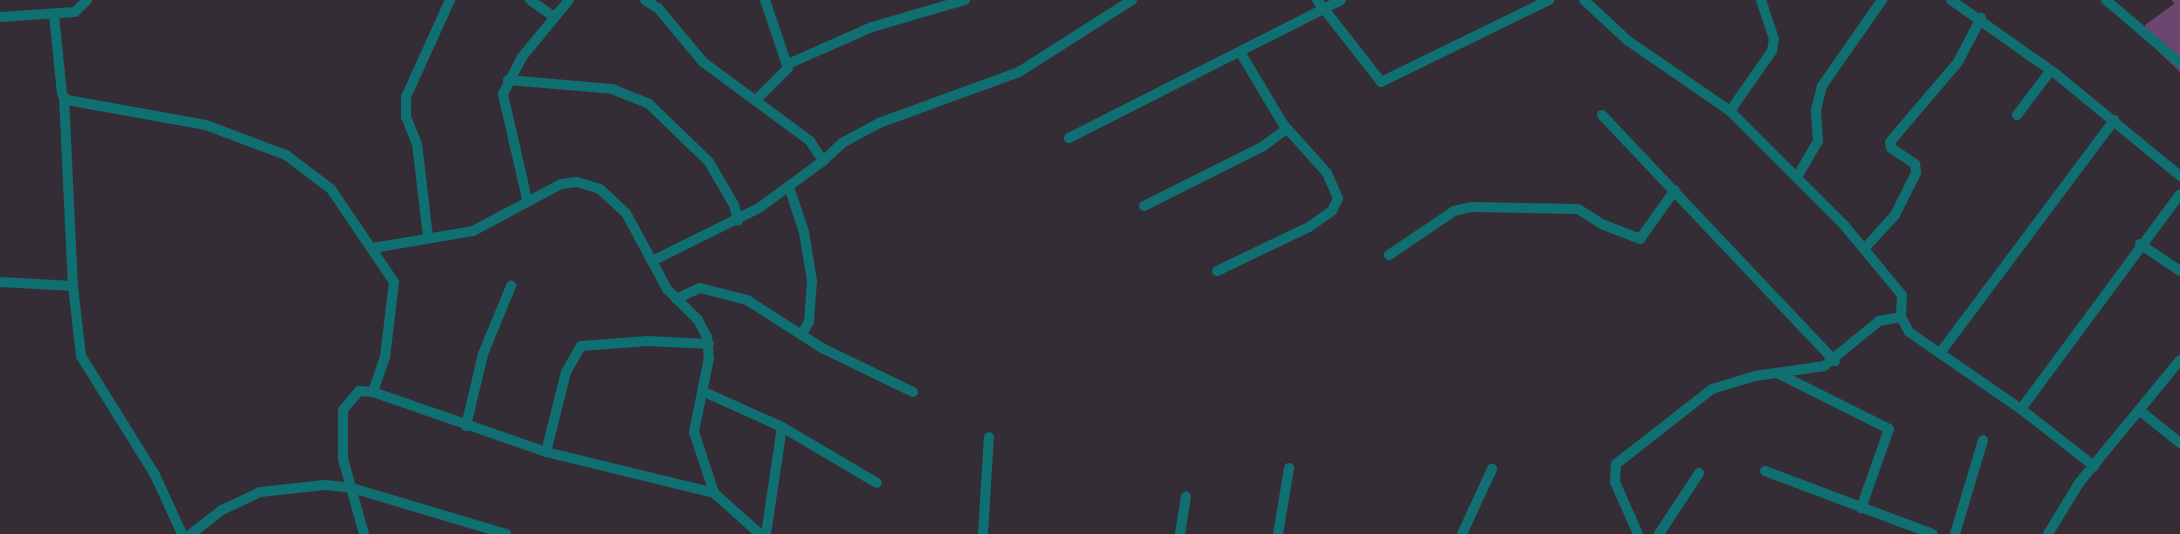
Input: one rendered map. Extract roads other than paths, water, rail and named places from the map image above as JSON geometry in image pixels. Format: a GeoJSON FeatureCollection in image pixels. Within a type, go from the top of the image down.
{"type":"FeatureCollection","features":[{"type":"Feature","properties":{"kind":"street"},"geometry":{"type":"LineString","coordinates":[[0,17],[75,12],[87,0]]}},
{"type":"Feature","properties":{"kind":"street"},"geometry":{"type":"LineString","coordinates":[[428,237],[417,144],[406,117],[406,97],[450,0]]}},
{"type":"Feature","properties":{"kind":"street"},"geometry":{"type":"LineString","coordinates":[[530,0],[554,17]]}},
{"type":"Feature","properties":{"kind":"street"},"geometry":{"type":"LineString","coordinates":[[527,199],[503,104],[508,80],[569,0]]}},
{"type":"Feature","properties":{"kind":"street"},"geometry":{"type":"LineString","coordinates":[[645,0],[658,8],[703,62],[810,141],[823,161]]}},
{"type":"Feature","properties":{"kind":"street"},"geometry":{"type":"LineString","coordinates":[[765,0],[788,64]]}},
{"type":"Feature","properties":{"kind":"street"},"geometry":{"type":"LineString","coordinates":[[756,100],[788,64],[872,27],[965,0]]}},
{"type":"Feature","properties":{"kind":"street"},"geometry":{"type":"LineString","coordinates":[[652,261],[738,220],[789,187],[842,143],[879,122],[1019,72],[1115,4],[1132,0]]}},
{"type":"Feature","properties":{"kind":"street"},"geometry":{"type":"LineString","coordinates":[[1069,138],[1240,52],[1319,5],[1341,0]]}},
{"type":"Feature","properties":{"kind":"street"},"geometry":{"type":"LineString","coordinates":[[1319,5],[1381,82],[1549,0]]}},
{"type":"Feature","properties":{"kind":"street"},"geometry":{"type":"LineString","coordinates":[[1584,0],[1627,40],[1730,111],[1797,177],[1866,248],[1902,295],[1901,317],[1909,332],[2021,409],[2094,466]]}},
{"type":"Feature","properties":{"kind":"street"},"geometry":{"type":"LineString","coordinates":[[1797,177],[1818,141],[1816,110],[1822,86],[1882,0]]}},
{"type":"Feature","properties":{"kind":"street"},"geometry":{"type":"LineString","coordinates":[[1951,0],[1981,18],[2051,70],[2180,176]]}},
{"type":"Feature","properties":{"kind":"street"},"geometry":{"type":"LineString","coordinates":[[2106,0],[2180,64]]}},
{"type":"Feature","properties":{"kind":"street"},"geometry":{"type":"LineString","coordinates":[[1730,111],[1772,51],[1774,39],[1765,3]]}},
{"type":"Feature","properties":{"kind":"street"},"geometry":{"type":"LineString","coordinates":[[54,15],[64,97],[73,286],[81,356],[155,475],[182,534]]}},
{"type":"Feature","properties":{"kind":"street"},"geometry":{"type":"LineString","coordinates":[[1866,248],[1895,215],[1916,173],[1915,164],[1891,148],[1890,142],[1958,62],[1981,18]]}},
{"type":"Feature","properties":{"kind":"street"},"geometry":{"type":"LineString","coordinates":[[1217,271],[1308,227],[1336,204],[1338,190],[1327,173],[1287,129],[1251,77],[1240,52]]}},
{"type":"Feature","properties":{"kind":"street"},"geometry":{"type":"LineString","coordinates":[[2017,115],[2051,70]]}},
{"type":"Feature","properties":{"kind":"street"},"geometry":{"type":"LineString","coordinates":[[508,80],[612,89],[649,104],[709,162],[734,205],[738,220]]}},
{"type":"Feature","properties":{"kind":"street"},"geometry":{"type":"LineString","coordinates":[[64,97],[92,108],[180,118],[286,155],[331,189],[390,271],[395,291],[385,357],[373,392]]}},
{"type":"Feature","properties":{"kind":"street"},"geometry":{"type":"LineString","coordinates":[[1602,115],[1835,361]]}},
{"type":"Feature","properties":{"kind":"street"},"geometry":{"type":"LineString","coordinates":[[1940,353],[2114,120]]}},
{"type":"Feature","properties":{"kind":"street"},"geometry":{"type":"LineString","coordinates":[[1144,206],[1262,147],[1287,129]]}},
{"type":"Feature","properties":{"kind":"street"},"geometry":{"type":"LineString","coordinates":[[373,248],[481,228],[527,199],[578,182],[600,189],[626,213],[676,299],[704,327],[709,344],[695,441],[714,493]]}},
{"type":"Feature","properties":{"kind":"street"},"geometry":{"type":"LineString","coordinates":[[789,187],[804,232],[812,281],[809,322],[801,335]]}},
{"type":"Feature","properties":{"kind":"street"},"geometry":{"type":"LineString","coordinates":[[1389,255],[1454,211],[1471,207],[1578,209],[1621,234],[1640,239],[1675,190]]}},
{"type":"Feature","properties":{"kind":"street"},"geometry":{"type":"LineString","coordinates":[[2021,409],[2140,244],[2180,194]]}},
{"type":"Feature","properties":{"kind":"street"},"geometry":{"type":"LineString","coordinates":[[2140,244],[2180,271]]}},
{"type":"Feature","properties":{"kind":"street"},"geometry":{"type":"LineString","coordinates":[[0,282],[73,286]]}},
{"type":"Feature","properties":{"kind":"street"},"geometry":{"type":"LineString","coordinates":[[466,426],[483,354],[511,286]]}},
{"type":"Feature","properties":{"kind":"street"},"geometry":{"type":"LineString","coordinates":[[676,299],[700,289],[729,294],[801,335],[913,392]]}},
{"type":"Feature","properties":{"kind":"street"},"geometry":{"type":"LineString","coordinates":[[1638,534],[1619,495],[1614,475],[1616,464],[1712,389],[1835,361],[1879,321],[1901,317]]}},
{"type":"Feature","properties":{"kind":"street"},"geometry":{"type":"LineString","coordinates":[[546,452],[566,372],[581,346],[648,341],[709,344]]}},
{"type":"Feature","properties":{"kind":"street"},"geometry":{"type":"LineString","coordinates":[[2048,534],[2094,466],[2180,360]]}},
{"type":"Feature","properties":{"kind":"street"},"geometry":{"type":"LineString","coordinates":[[1780,374],[1889,429],[1861,508]]}},
{"type":"Feature","properties":{"kind":"street"},"geometry":{"type":"LineString","coordinates":[[364,534],[343,459],[343,410],[359,391],[373,392],[546,452],[714,493],[760,534]]}},
{"type":"Feature","properties":{"kind":"street"},"geometry":{"type":"LineString","coordinates":[[702,391],[782,427],[877,483]]}},
{"type":"Feature","properties":{"kind":"street"},"geometry":{"type":"LineString","coordinates":[[2139,410],[2180,443]]}},
{"type":"Feature","properties":{"kind":"street"},"geometry":{"type":"LineString","coordinates":[[766,534],[782,427]]}},
{"type":"Feature","properties":{"kind":"street"},"geometry":{"type":"LineString","coordinates":[[982,534],[989,437]]}},
{"type":"Feature","properties":{"kind":"street"},"geometry":{"type":"LineString","coordinates":[[1955,534],[1983,440]]}},
{"type":"Feature","properties":{"kind":"street"},"geometry":{"type":"LineString","coordinates":[[1278,534],[1289,468]]}},
{"type":"Feature","properties":{"kind":"street"},"geometry":{"type":"LineString","coordinates":[[1462,534],[1492,469]]}},
{"type":"Feature","properties":{"kind":"street"},"geometry":{"type":"LineString","coordinates":[[1765,471],[1861,508],[1903,529],[1933,534]]}},
{"type":"Feature","properties":{"kind":"street"},"geometry":{"type":"LineString","coordinates":[[1659,534],[1699,472]]}},
{"type":"Feature","properties":{"kind":"street"},"geometry":{"type":"LineString","coordinates":[[191,534],[222,510],[260,492],[292,485],[352,488],[506,534]]}},
{"type":"Feature","properties":{"kind":"street"},"geometry":{"type":"LineString","coordinates":[[1180,534],[1186,496]]}}]}
